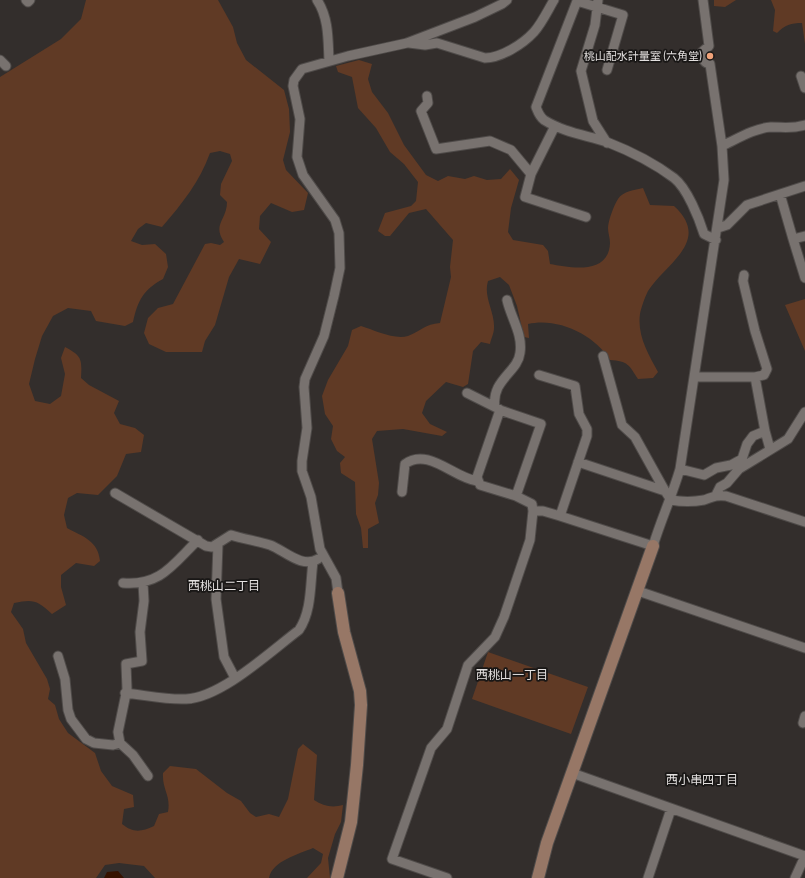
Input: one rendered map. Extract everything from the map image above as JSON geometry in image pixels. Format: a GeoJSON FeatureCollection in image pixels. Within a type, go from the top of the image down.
{"type":"FeatureCollection","features":[{"type":"Feature","properties":{"kind":"street"},"geometry":{"type":"LineString","coordinates":[[26,0],[28,2],[30,0]]}},
{"type":"Feature","properties":{"kind":"street"},"geometry":{"type":"LineString","coordinates":[[317,0],[323,9],[326,21],[329,61]]}},
{"type":"Feature","properties":{"kind":"street"},"geometry":{"type":"LineString","coordinates":[[337,878],[351,822],[357,765],[361,705],[360,691],[346,639],[336,578],[317,539],[311,497],[302,471],[302,461],[307,428],[304,387],[305,379],[324,336],[340,268],[340,241],[335,220],[303,175],[297,157],[300,119],[293,86],[296,74],[302,69],[329,61],[407,43],[475,17],[507,0]]}},
{"type":"Feature","properties":{"kind":"street"},"geometry":{"type":"LineString","coordinates":[[407,43],[425,45],[437,43],[479,56],[491,58],[518,45],[534,32],[554,0]]}},
{"type":"Feature","properties":{"kind":"street"},"geometry":{"type":"LineString","coordinates":[[538,878],[547,843],[638,592],[662,519],[671,500],[680,470],[718,228],[724,180],[722,146],[710,64],[704,61],[702,57],[702,52],[709,46],[703,0]]}},
{"type":"Feature","properties":{"kind":"street"},"geometry":{"type":"LineString","coordinates":[[607,70],[623,15],[597,3],[577,1],[536,107],[538,114],[542,119],[554,126],[607,143],[644,159],[675,179],[691,202],[699,218],[704,234],[716,240]]}},
{"type":"Feature","properties":{"kind":"street"},"geometry":{"type":"LineString","coordinates":[[597,3],[595,25],[581,71],[593,121],[607,143]]}},
{"type":"Feature","properties":{"kind":"street"},"geometry":{"type":"LineString","coordinates":[[801,76],[805,88]]}},
{"type":"Feature","properties":{"kind":"street"},"geometry":{"type":"LineString","coordinates":[[426,96],[428,102],[421,111],[436,150],[482,143],[490,140],[511,150],[531,174]]}},
{"type":"Feature","properties":{"kind":"street"},"geometry":{"type":"LineString","coordinates":[[722,146],[759,130],[771,127],[792,129],[805,125]]}},
{"type":"Feature","properties":{"kind":"street"},"geometry":{"type":"LineString","coordinates":[[554,126],[531,174],[524,197],[586,217]]}},
{"type":"Feature","properties":{"kind":"street"},"geometry":{"type":"LineString","coordinates":[[718,228],[727,225],[747,205],[805,186]]}},
{"type":"Feature","properties":{"kind":"street"},"geometry":{"type":"LineString","coordinates":[[780,194],[805,278]]}},
{"type":"Feature","properties":{"kind":"street"},"geometry":{"type":"LineString","coordinates":[[793,239],[805,236]]}},
{"type":"Feature","properties":{"kind":"street"},"geometry":{"type":"LineString","coordinates":[[694,377],[755,377],[764,375],[768,369],[755,331],[743,281],[744,275]]}},
{"type":"Feature","properties":{"kind":"street"},"geometry":{"type":"LineString","coordinates":[[477,481],[498,409],[494,400],[497,388],[518,360],[521,353],[517,327],[510,313],[507,300]]}},
{"type":"Feature","properties":{"kind":"street"},"geometry":{"type":"LineString","coordinates":[[603,356],[622,425],[635,437],[671,500]]}},
{"type":"Feature","properties":{"kind":"street"},"geometry":{"type":"LineString","coordinates":[[539,375],[575,386],[579,414],[587,429],[587,436],[560,516]]}},
{"type":"Feature","properties":{"kind":"street"},"geometry":{"type":"LineString","coordinates":[[755,377],[765,431],[770,449]]}},
{"type":"Feature","properties":{"kind":"street"},"geometry":{"type":"LineString","coordinates":[[467,393],[498,409],[541,424],[516,496]]}},
{"type":"Feature","properties":{"kind":"street"},"geometry":{"type":"LineString","coordinates":[[716,495],[720,487],[727,483],[739,469],[788,439],[805,412]]}},
{"type":"Feature","properties":{"kind":"street"},"geometry":{"type":"LineString","coordinates":[[680,470],[704,475],[716,468],[736,463],[742,459],[747,444],[753,436],[765,431]]}},
{"type":"Feature","properties":{"kind":"street"},"geometry":{"type":"LineString","coordinates":[[402,492],[405,464],[416,459],[432,461],[477,481],[480,484],[516,496],[532,504],[533,511],[530,540],[504,617],[495,637],[468,665],[447,729],[431,748],[392,858],[447,878]]}},
{"type":"Feature","properties":{"kind":"street"},"geometry":{"type":"LineString","coordinates":[[578,462],[665,491]]}},
{"type":"Feature","properties":{"kind":"street"},"geometry":{"type":"LineString","coordinates":[[115,493],[206,546],[212,548],[231,535],[270,545],[291,558],[313,562]]}},
{"type":"Feature","properties":{"kind":"street"},"geometry":{"type":"LineString","coordinates":[[671,500],[693,501],[705,500],[716,495],[726,496],[805,522]]}},
{"type":"Feature","properties":{"kind":"street"},"geometry":{"type":"LineString","coordinates":[[533,511],[543,511],[653,546]]}},
{"type":"Feature","properties":{"kind":"street"},"geometry":{"type":"LineString","coordinates":[[123,583],[143,583],[164,575],[198,540]]}},
{"type":"Feature","properties":{"kind":"street"},"geometry":{"type":"LineString","coordinates":[[218,544],[216,599],[224,656],[235,678]]}},
{"type":"Feature","properties":{"kind":"street"},"geometry":{"type":"LineString","coordinates":[[206,546],[217,577]]}},
{"type":"Feature","properties":{"kind":"street"},"geometry":{"type":"LineString","coordinates":[[125,693],[191,699],[203,695],[235,678],[299,630],[304,622],[308,606],[313,562],[323,554]]}},
{"type":"Feature","properties":{"kind":"street"},"geometry":{"type":"LineString","coordinates":[[143,583],[144,601],[140,632],[142,661],[126,664],[127,689],[118,732],[120,743],[134,755],[148,776]]}},
{"type":"Feature","properties":{"kind":"street"},"geometry":{"type":"LineString","coordinates":[[638,592],[805,648]]}},
{"type":"Feature","properties":{"kind":"street"},"geometry":{"type":"LineString","coordinates":[[58,656],[65,679],[68,710],[72,719],[86,739],[94,743],[113,745],[120,743]]}},
{"type":"Feature","properties":{"kind":"street"},"geometry":{"type":"LineString","coordinates":[[572,773],[805,856],[795,878]]}},
{"type":"Feature","properties":{"kind":"street"},"geometry":{"type":"LineString","coordinates":[[648,878],[671,809]]}},
{"type":"Feature","properties":{"kind":"shaded area"},"geometry":{"type":"Polygon","coordinates":[[[86,0],[218,0],[233,27],[237,43],[246,60],[284,90],[289,109],[290,132],[283,160],[286,170],[308,193],[304,210],[292,212],[271,203],[260,216],[259,229],[271,242],[260,264],[239,259],[229,277],[215,325],[205,341],[202,352],[166,352],[149,344],[144,333],[148,318],[158,308],[173,304],[205,244],[211,243],[220,245],[224,242],[219,231],[227,202],[220,195],[221,184],[232,161],[230,154],[220,151],[210,153],[196,183],[177,210],[162,227],[146,223],[138,229],[131,241],[142,245],[155,244],[166,254],[168,267],[163,279],[151,287],[142,296],[133,322],[125,326],[96,321],[91,311],[68,308],[53,316],[42,336],[29,384],[35,401],[50,404],[61,396],[65,374],[61,358],[65,347],[75,353],[80,359],[81,378],[89,385],[119,401],[114,413],[120,424],[135,428],[144,435],[141,452],[126,454],[117,476],[98,495],[77,493],[68,498],[64,515],[67,528],[89,540],[93,544],[99,554],[100,561],[94,566],[76,563],[61,575],[61,587],[66,605],[52,614],[38,603],[30,601],[14,603],[11,612],[23,629],[26,643],[47,679],[50,689],[48,699],[55,705],[59,719],[68,733],[95,753],[101,771],[112,786],[133,795],[134,807],[124,809],[122,824],[137,831],[145,829],[154,826],[159,814],[168,812],[169,806],[163,773],[170,766],[196,769],[227,793],[241,801],[250,813],[256,817],[269,814],[279,817],[288,799],[298,749],[303,744],[317,755],[314,800],[328,806],[343,805],[341,822],[335,834],[328,858],[330,878],[307,878],[321,863],[323,854],[313,848],[287,859],[275,867],[269,878],[155,878],[144,866],[119,863],[105,865],[96,878],[0,878],[0,77],[61,39],[81,19],[86,0]]]}},
{"type":"Feature","properties":{"kind":"shaded area"},"geometry":{"type":"Polygon","coordinates":[[[714,0],[736,0],[725,7],[714,6],[714,0]]]}},
{"type":"Feature","properties":{"kind":"shaded area"},"geometry":{"type":"Polygon","coordinates":[[[771,0],[805,0],[805,44],[802,23],[788,25],[777,33],[773,31],[775,10],[771,0]]]}},
{"type":"Feature","properties":{"kind":"shaded area"},"geometry":{"type":"Polygon","coordinates":[[[359,60],[372,64],[368,79],[372,92],[388,113],[404,145],[426,175],[438,181],[448,176],[465,179],[474,176],[487,180],[501,179],[510,169],[519,180],[511,208],[508,232],[513,240],[543,245],[548,251],[550,264],[578,268],[596,265],[603,260],[608,253],[610,243],[608,225],[616,202],[620,196],[633,190],[643,188],[650,205],[674,206],[685,219],[688,230],[687,241],[682,251],[648,291],[643,302],[640,329],[644,344],[658,372],[653,378],[638,379],[627,365],[621,361],[610,360],[595,343],[575,330],[563,326],[551,323],[528,324],[529,338],[524,337],[517,306],[509,285],[500,277],[488,281],[487,293],[494,322],[494,330],[490,344],[481,342],[473,351],[468,384],[463,387],[446,382],[426,401],[422,413],[430,424],[447,432],[442,436],[403,429],[377,431],[372,439],[379,483],[378,495],[375,503],[379,523],[368,529],[368,548],[363,548],[361,528],[356,514],[355,482],[341,473],[340,463],[345,457],[337,451],[331,439],[333,426],[325,414],[322,396],[328,380],[348,346],[352,330],[361,326],[390,336],[402,337],[408,336],[427,326],[440,323],[451,277],[450,267],[453,240],[426,209],[409,213],[390,236],[385,236],[378,231],[385,213],[411,206],[416,201],[418,182],[404,164],[390,152],[376,128],[358,108],[352,77],[338,72],[336,66],[359,60]]]}},
{"type":"Feature","properties":{"kind":"shaded area"},"geometry":{"type":"Polygon","coordinates":[[[805,299],[805,351],[785,305],[805,299]]]}},
{"type":"Feature","properties":{"kind":"shaded area"},"geometry":{"type":"Polygon","coordinates":[[[488,652],[588,687],[571,734],[472,699],[488,652]]]}},
{"type":"Feature","properties":{"kind":"shaded area"},"geometry":{"type":"Polygon","coordinates":[[[118,871],[124,878],[104,878],[107,872],[118,871]]]}},
{"type":"Feature","properties":{"kind":"building","name":"桃山配水計量室 (六角堂)"},"geometry":{"type":"Polygon","coordinates":[[[711,51],[714,57],[712,60],[708,60],[705,54],[711,51]]]}},
{"type":"Feature","properties":{"kind":"place","name":"桃山配水計量室 (六角堂)"},"geometry":{"type":"Point","coordinates":[710,56]}},
{"type":"Feature","properties":{"kind":"district","name":"西桃山二丁目"},"geometry":{"type":"Point","coordinates":[224,585]}},
{"type":"Feature","properties":{"kind":"district","name":"西桃山一丁目"},"geometry":{"type":"Point","coordinates":[512,674]}},
{"type":"Feature","properties":{"kind":"district","name":"西小串四丁目"},"geometry":{"type":"Point","coordinates":[702,779]}}]}
